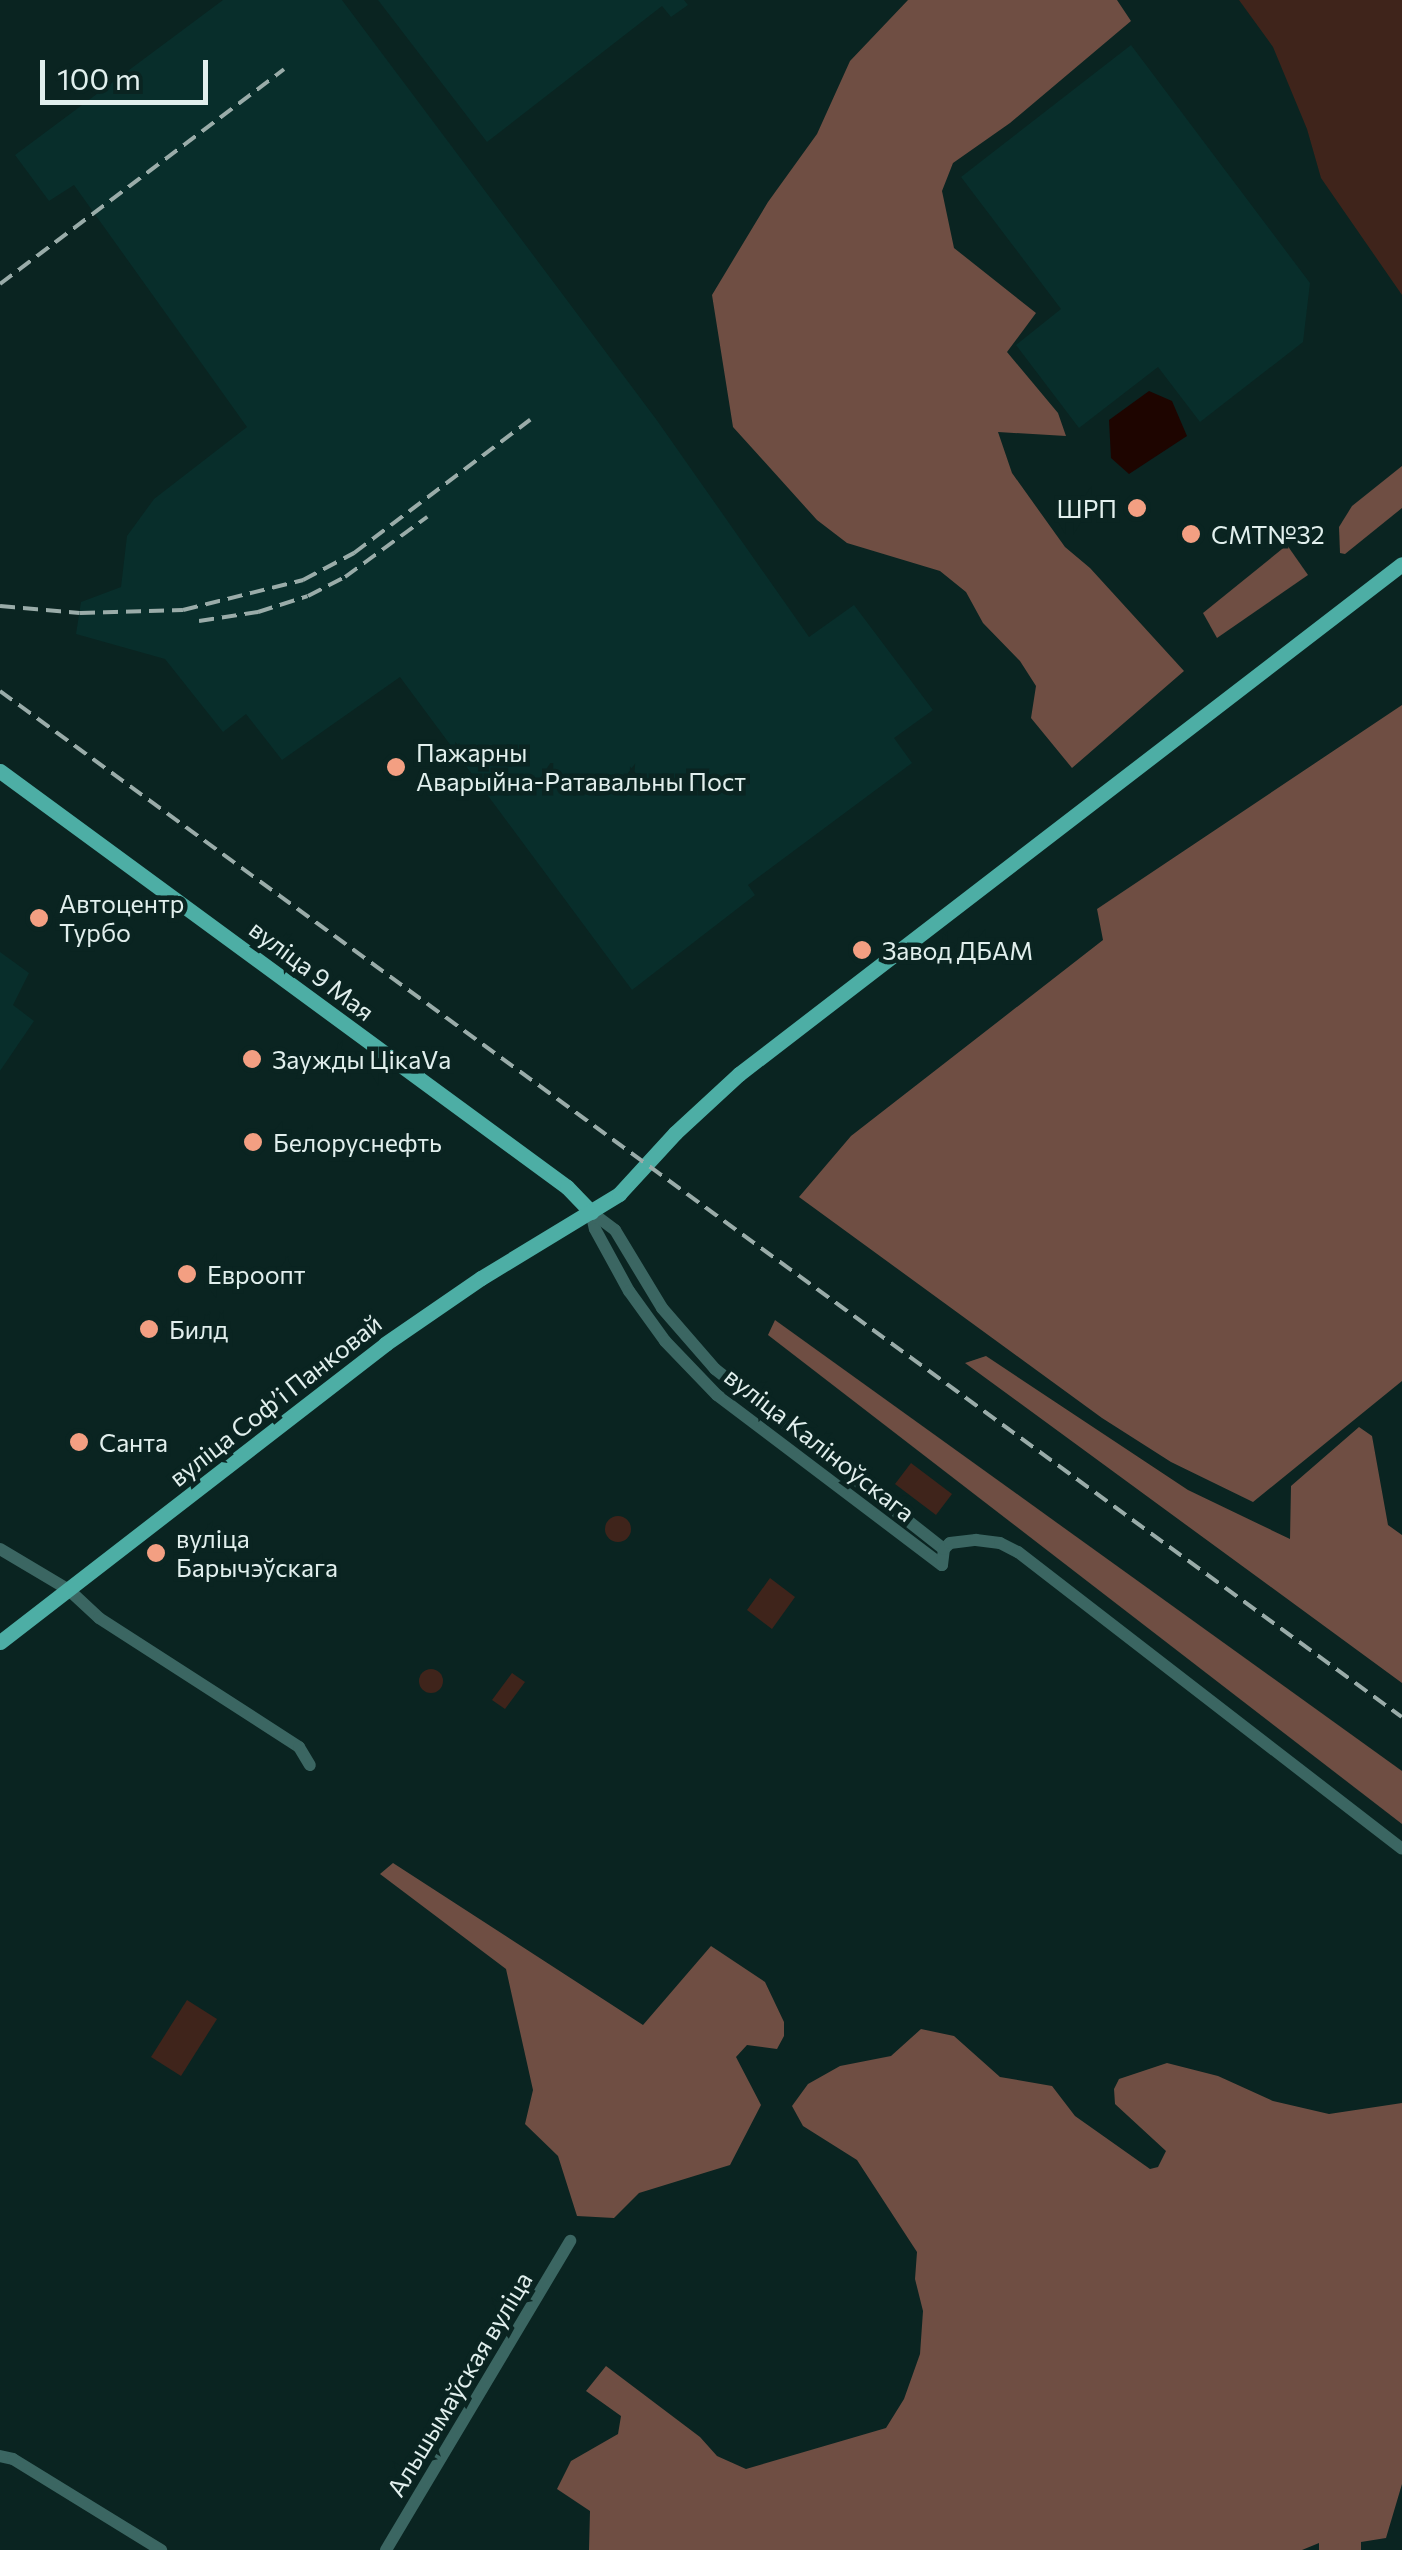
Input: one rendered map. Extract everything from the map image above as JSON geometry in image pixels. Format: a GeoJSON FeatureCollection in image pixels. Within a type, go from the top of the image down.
{"type":"FeatureCollection","features":[{"type":"Feature","properties":{"kind":"main road","name":"вуліца Софʼі Панковай"},"geometry":{"type":"LineString","coordinates":[[0,1642],[385,1344],[633,1182],[675,1132],[739,1074],[1402,564]]}},
{"type":"Feature","properties":{"kind":"main road","name":"вуліца 9 Мая"},"geometry":{"type":"LineString","coordinates":[[0,771],[568,1187],[591,1212]]}},
{"type":"Feature","properties":{"kind":"street","name":"вуліца Каліноўскага"},"geometry":{"type":"LineString","coordinates":[[591,1212],[616,1230],[675,1327],[722,1376],[944,1549],[942,1565],[737,1412],[700,1379],[665,1341],[629,1291],[595,1228],[591,1212]]}},
{"type":"Feature","properties":{"kind":"street"},"geometry":{"type":"LineString","coordinates":[[944,1549],[950,1543],[976,1540],[1018,1552],[1402,1849]]}},
{"type":"Feature","properties":{"kind":"street"},"geometry":{"type":"LineString","coordinates":[[0,1548],[69,1590],[99,1618],[299,1748],[310,1765]]}},
{"type":"Feature","properties":{"kind":"street","name":"Альшымаўская вуліца"},"geometry":{"type":"LineString","coordinates":[[386,2550],[570,2241]]}},
{"type":"Feature","properties":{"kind":"street"},"geometry":{"type":"LineString","coordinates":[[0,2456],[13,2459],[162,2550]]}},
{"type":"Feature","properties":{"kind":"shaded area"},"geometry":{"type":"Polygon","coordinates":[[[223,0],[342,0],[656,419],[809,637],[854,605],[933,710],[894,738],[912,763],[748,885],[755,895],[632,990],[400,677],[282,760],[246,714],[223,732],[165,659],[76,634],[81,602],[121,587],[127,536],[154,499],[247,427],[74,185],[49,201],[15,155],[223,0]]]}},
{"type":"Feature","properties":{"kind":"shaded area"},"geometry":{"type":"Polygon","coordinates":[[[378,0],[684,0],[688,5],[671,17],[662,6],[487,142],[378,0]]]}},
{"type":"Feature","properties":{"kind":"shaded area"},"geometry":{"type":"Polygon","coordinates":[[[908,0],[1117,0],[1131,21],[1010,123],[953,163],[942,191],[954,248],[1036,313],[1007,352],[1058,413],[1066,436],[998,432],[1012,473],[1065,547],[1090,568],[1184,671],[1072,768],[1031,718],[1036,686],[1020,661],[983,623],[966,592],[940,571],[847,543],[817,520],[733,427],[712,295],[768,202],[817,134],[850,61],[908,0]]]}},
{"type":"Feature","properties":{"kind":"shaded area"},"geometry":{"type":"Polygon","coordinates":[[[1239,0],[1402,0],[1402,295],[1321,178],[1307,129],[1273,47],[1239,0]]]}},
{"type":"Feature","properties":{"kind":"shaded area"},"geometry":{"type":"Polygon","coordinates":[[[1131,45],[1310,283],[1303,342],[1200,422],[1158,367],[1079,428],[1016,345],[1061,309],[961,177],[1131,45]]]}},
{"type":"Feature","properties":{"kind":"shaded area"},"geometry":{"type":"Polygon","coordinates":[[[1149,391],[1172,401],[1187,436],[1129,474],[1111,458],[1109,420],[1149,391]]]}},
{"type":"Feature","properties":{"kind":"shaded area"},"geometry":{"type":"Polygon","coordinates":[[[1402,466],[1402,508],[1345,554],[1340,553],[1339,527],[1352,506],[1402,466]]]}},
{"type":"Feature","properties":{"kind":"shaded area"},"geometry":{"type":"Polygon","coordinates":[[[1287,545],[1308,575],[1217,638],[1203,613],[1287,545]]]}},
{"type":"Feature","properties":{"kind":"shaded area"},"geometry":{"type":"Polygon","coordinates":[[[1402,705],[1402,1381],[1253,1502],[1171,1462],[1102,1418],[799,1197],[851,1136],[1103,940],[1097,909],[1402,705]]]}},
{"type":"Feature","properties":{"kind":"shaded area"},"geometry":{"type":"Polygon","coordinates":[[[0,952],[29,973],[13,1005],[34,1021],[0,1071],[0,952]]]}},
{"type":"Feature","properties":{"kind":"shaded area"},"geometry":{"type":"Polygon","coordinates":[[[775,1320],[1402,1771],[1402,1824],[768,1335],[775,1320]]]}},
{"type":"Feature","properties":{"kind":"shaded area"},"geometry":{"type":"Polygon","coordinates":[[[986,1356],[1188,1490],[1290,1539],[1291,1486],[1359,1427],[1372,1436],[1388,1525],[1402,1535],[1402,1683],[965,1363],[986,1356]]]}},
{"type":"Feature","properties":{"kind":"shaded area"},"geometry":{"type":"Polygon","coordinates":[[[911,1463],[952,1494],[936,1515],[895,1484],[911,1463]]]}},
{"type":"Feature","properties":{"kind":"shaded area"},"geometry":{"type":"Polygon","coordinates":[[[618,1516],[627,1520],[631,1529],[627,1538],[618,1542],[609,1538],[605,1529],[609,1520],[618,1516]]]}},
{"type":"Feature","properties":{"kind":"shaded area"},"geometry":{"type":"Polygon","coordinates":[[[770,1578],[795,1597],[772,1629],[747,1610],[770,1578]]]}},
{"type":"Feature","properties":{"kind":"shaded area"},"geometry":{"type":"Polygon","coordinates":[[[431,1669],[440,1672],[440,1690],[431,1693],[422,1690],[419,1681],[422,1672],[431,1669]]]}},
{"type":"Feature","properties":{"kind":"shaded area"},"geometry":{"type":"Polygon","coordinates":[[[512,1673],[525,1682],[505,1709],[492,1700],[512,1673]]]}},
{"type":"Feature","properties":{"kind":"shaded area"},"geometry":{"type":"Polygon","coordinates":[[[393,1863],[643,2025],[711,1946],[765,1982],[784,2022],[784,2036],[777,2049],[747,2045],[736,2057],[761,2105],[730,2165],[639,2193],[614,2218],[577,2216],[558,2156],[525,2124],[533,2090],[506,1969],[380,1874],[393,1863]]]}},
{"type":"Feature","properties":{"kind":"shaded area"},"geometry":{"type":"Polygon","coordinates":[[[187,2000],[217,2019],[181,2076],[151,2057],[187,2000]]]}},
{"type":"Feature","properties":{"kind":"shaded area"},"geometry":{"type":"Polygon","coordinates":[[[921,2029],[954,2036],[1000,2077],[1052,2086],[1075,2116],[1150,2169],[1158,2167],[1166,2151],[1115,2104],[1114,2089],[1119,2079],[1167,2063],[1218,2076],[1273,2101],[1329,2114],[1402,2103],[1402,2484],[1386,2538],[1361,2542],[1361,2550],[1319,2550],[1319,2543],[1302,2550],[589,2550],[590,2511],[557,2489],[571,2461],[618,2434],[621,2416],[586,2391],[606,2366],[700,2437],[717,2456],[746,2469],[886,2428],[904,2399],[920,2354],[923,2311],[915,2279],[917,2252],[857,2160],[803,2126],[792,2106],[808,2084],[840,2066],[891,2056],[921,2029]]]}},
{"type":"Feature","properties":{"kind":"railway"},"geometry":{"type":"LineString","coordinates":[[0,284],[284,69]]}},
{"type":"Feature","properties":{"kind":"railway"},"geometry":{"type":"LineString","coordinates":[[0,606],[80,613],[183,610],[303,580],[354,553],[530,420]]}},
{"type":"Feature","properties":{"kind":"railway"},"geometry":{"type":"LineString","coordinates":[[199,621],[258,612],[308,596],[345,577],[427,517]]}},
{"type":"Feature","properties":{"kind":"railway"},"geometry":{"type":"LineString","coordinates":[[0,691],[1402,1717]]}},
{"type":"Feature","properties":{"kind":"place","name":"ШРП"},"geometry":{"type":"Point","coordinates":[1137,508]}},
{"type":"Feature","properties":{"kind":"place","name":"СМТ№32"},"geometry":{"type":"Point","coordinates":[1191,534]}},
{"type":"Feature","properties":{"kind":"place","name":"Пажарны Аварыйна-Ратавальны Пост"},"geometry":{"type":"Point","coordinates":[396,767]}},
{"type":"Feature","properties":{"kind":"place","name":"Автоцентр Турбо"},"geometry":{"type":"Point","coordinates":[39,918]}},
{"type":"Feature","properties":{"kind":"place","name":"Завод ДБАМ"},"geometry":{"type":"Point","coordinates":[862,950]}},
{"type":"Feature","properties":{"kind":"place","name":"Заужды ЦікаVа"},"geometry":{"type":"Point","coordinates":[252,1059]}},
{"type":"Feature","properties":{"kind":"place","name":"Белоруснефть"},"geometry":{"type":"Point","coordinates":[253,1142]}},
{"type":"Feature","properties":{"kind":"place","name":"Евроопт"},"geometry":{"type":"Point","coordinates":[187,1274]}},
{"type":"Feature","properties":{"kind":"place","name":"Билд"},"geometry":{"type":"Point","coordinates":[149,1329]}},
{"type":"Feature","properties":{"kind":"place","name":"Санта"},"geometry":{"type":"Point","coordinates":[79,1442]}},
{"type":"Feature","properties":{"kind":"place","name":"вуліца Барычэўскага"},"geometry":{"type":"Point","coordinates":[156,1553]}}]}
